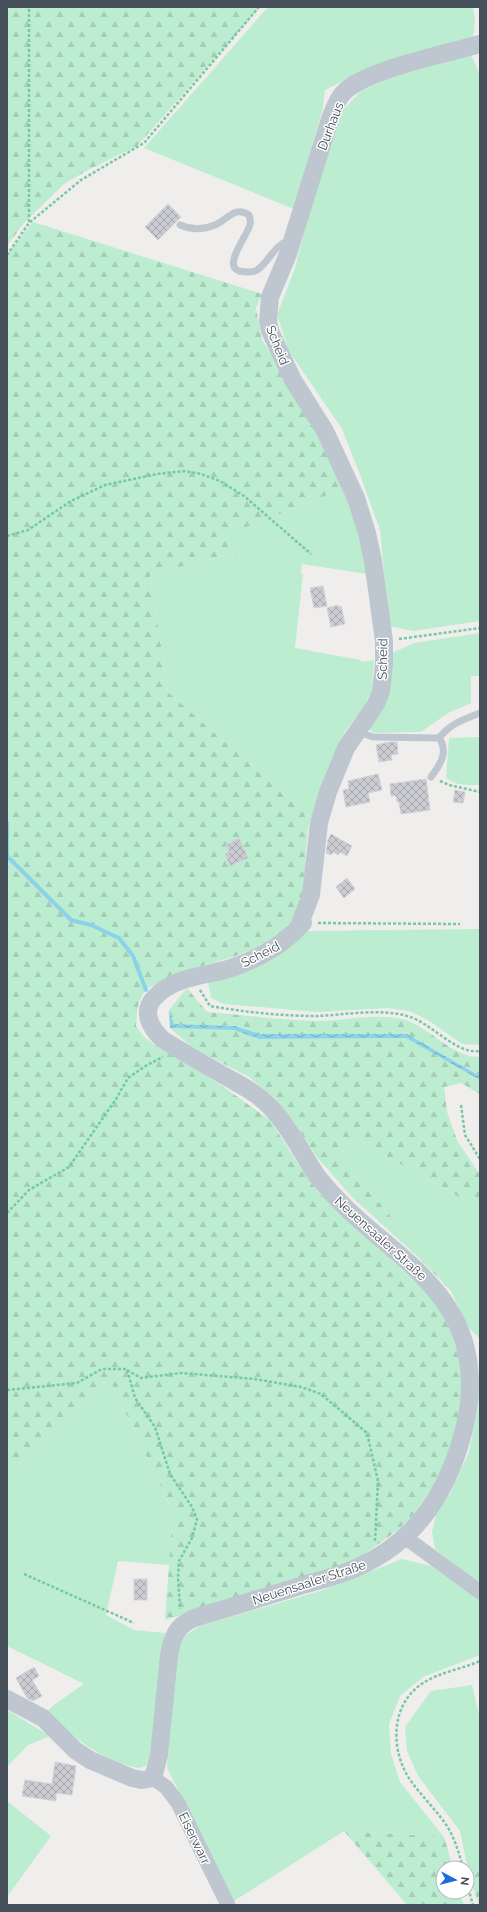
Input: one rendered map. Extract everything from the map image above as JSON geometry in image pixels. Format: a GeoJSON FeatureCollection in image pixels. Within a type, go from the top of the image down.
{"type":"FeatureCollection","features":[{"type":"Feature","properties":{"kind":"street","name":"Durhaus"},"geometry":{"type":"LineString","coordinates":[[291,246],[330,119],[336,104],[344,93],[352,86],[371,77],[480,44]]}},
{"type":"Feature","properties":{"kind":"street","name":"Scheid"},"geometry":{"type":"LineString","coordinates":[[150,1002],[164,987],[176,982],[235,967],[270,952],[293,934],[303,923],[301,921],[311,895],[319,823],[328,792],[343,755],[376,704],[381,691],[384,664],[384,641],[373,560],[367,533],[356,498],[325,431],[293,380],[270,331],[267,312],[270,296],[291,246]]}},
{"type":"Feature","properties":{"kind":"street","name":"Neuensaaler Straße"},"geometry":{"type":"LineString","coordinates":[[150,1002],[148,1016],[151,1026],[162,1039],[258,1096],[273,1109],[286,1126],[317,1175],[330,1191],[344,1206],[402,1256],[432,1285],[446,1305],[459,1328],[468,1358],[470,1379],[470,1400],[462,1439],[456,1457],[439,1494],[418,1524],[406,1538],[376,1559],[356,1569],[194,1618],[181,1625]]}},
{"type":"Feature","properties":{"kind":"street"},"geometry":{"type":"LineString","coordinates":[[406,1538],[480,1592]]}},
{"type":"Feature","properties":{"kind":"street"},"geometry":{"type":"LineString","coordinates":[[7,1699],[43,1718],[75,1750],[90,1760],[132,1778],[142,1780],[153,1778],[159,1754],[171,1640],[181,1625]]}},
{"type":"Feature","properties":{"kind":"street","name":"Eiserwarr"},"geometry":{"type":"LineString","coordinates":[[153,1778],[166,1787],[178,1803],[228,1905]]}},
{"type":"Feature","properties":{"kind":"lane"},"geometry":{"type":"LineString","coordinates":[[180,225],[194,229],[214,225],[235,212],[242,212],[249,215],[250,225],[248,231],[235,254],[235,268],[240,271],[249,272],[258,270],[279,246],[291,246]]}},
{"type":"Feature","properties":{"kind":"lane"},"geometry":{"type":"LineString","coordinates":[[439,738],[446,729],[460,721],[480,713]]}},
{"type":"Feature","properties":{"kind":"lane"},"geometry":{"type":"LineString","coordinates":[[358,732],[374,737],[439,738]]}},
{"type":"Feature","properties":{"kind":"lane"},"geometry":{"type":"LineString","coordinates":[[431,777],[443,758],[443,744],[439,738]]}},
{"type":"Feature","properties":{"kind":"path"},"geometry":{"type":"LineString","coordinates":[[29,7],[29,223]]}},
{"type":"Feature","properties":{"kind":"path"},"geometry":{"type":"LineString","coordinates":[[7,255],[29,223],[81,180],[144,143],[259,7]]}},
{"type":"Feature","properties":{"kind":"path"},"geometry":{"type":"LineString","coordinates":[[7,536],[28,530],[71,501],[105,485],[157,474],[184,472],[201,474],[220,481],[244,496],[311,554]]}},
{"type":"Feature","properties":{"kind":"path"},"geometry":{"type":"LineString","coordinates":[[384,641],[480,628]]}},
{"type":"Feature","properties":{"kind":"path"},"geometry":{"type":"LineString","coordinates":[[431,777],[449,785],[480,792]]}},
{"type":"Feature","properties":{"kind":"path"},"geometry":{"type":"LineString","coordinates":[[301,921],[328,924],[460,924]]}},
{"type":"Feature","properties":{"kind":"path"},"geometry":{"type":"LineString","coordinates":[[192,978],[210,1006],[296,1016],[385,1012],[407,1016],[423,1022],[460,1047],[480,1052]]}},
{"type":"Feature","properties":{"kind":"path"},"geometry":{"type":"LineString","coordinates":[[7,1213],[29,1190],[69,1167],[116,1099],[128,1078],[148,1065],[166,1056],[187,1055]]}},
{"type":"Feature","properties":{"kind":"path"},"geometry":{"type":"LineString","coordinates":[[461,1105],[465,1135],[480,1159]]}},
{"type":"Feature","properties":{"kind":"path"},"geometry":{"type":"LineString","coordinates":[[7,1390],[77,1383],[102,1368],[127,1369],[141,1378],[180,1373],[255,1379],[301,1388],[321,1394],[367,1433],[378,1481],[374,1539],[376,1559]]}},
{"type":"Feature","properties":{"kind":"path"},"geometry":{"type":"LineString","coordinates":[[127,1369],[135,1398],[155,1427],[170,1474],[192,1507],[197,1519],[192,1538],[179,1561],[178,1576],[181,1625]]}},
{"type":"Feature","properties":{"kind":"path"},"geometry":{"type":"LineString","coordinates":[[24,1574],[134,1622]]}},
{"type":"Feature","properties":{"kind":"path"},"geometry":{"type":"LineString","coordinates":[[461,1860],[456,1843],[446,1825],[407,1774],[397,1748],[396,1727],[403,1706],[415,1690],[432,1678],[480,1661]]}},
{"type":"Feature","properties":{"kind":"green space"},"geometry":{"type":"Polygon","coordinates":[[[7,7],[260,7],[137,146],[88,170],[64,184],[23,224],[7,246],[7,7]]]}},
{"type":"Feature","properties":{"kind":"green space"},"geometry":{"type":"Polygon","coordinates":[[[268,7],[473,7],[475,22],[473,39],[356,74],[325,90],[323,108],[294,209],[144,148],[268,7]]]}},
{"type":"Feature","properties":{"kind":"green space"},"geometry":{"type":"Polygon","coordinates":[[[471,54],[480,75],[480,621],[413,631],[389,626],[380,530],[342,429],[289,351],[277,315],[295,268],[314,194],[343,110],[361,91],[385,80],[471,54]]]}},
{"type":"Feature","properties":{"kind":"green space"},"geometry":{"type":"Polygon","coordinates":[[[33,222],[262,294],[256,308],[262,340],[312,420],[347,487],[231,533],[236,553],[150,574],[168,692],[311,818],[307,834],[302,901],[295,917],[282,931],[267,942],[250,951],[178,974],[148,988],[142,995],[139,1003],[136,1026],[144,1037],[156,1046],[215,1081],[270,1120],[302,1170],[319,1193],[423,1289],[439,1307],[450,1325],[461,1364],[462,1398],[459,1423],[437,1481],[413,1515],[398,1530],[360,1557],[333,1569],[165,1620],[173,1511],[109,1378],[11,1472],[7,1469],[7,255],[33,222]]]}},
{"type":"Feature","properties":{"kind":"green space"},"geometry":{"type":"Polygon","coordinates":[[[347,487],[355,511],[367,574],[302,564],[301,574],[303,574],[295,648],[361,660],[361,662],[374,660],[372,688],[365,705],[344,733],[311,818],[168,692],[150,574],[236,553],[230,533],[347,487]]]}},
{"type":"Feature","properties":{"kind":"green space"},"geometry":{"type":"Polygon","coordinates":[[[480,633],[480,676],[471,676],[471,703],[448,713],[421,732],[374,733],[367,728],[390,654],[414,643],[480,633]]]}},
{"type":"Feature","properties":{"kind":"green space"},"geometry":{"type":"Polygon","coordinates":[[[480,737],[480,785],[462,784],[449,780],[446,777],[449,738],[480,737]]]}},
{"type":"Feature","properties":{"kind":"green space"},"geometry":{"type":"Polygon","coordinates":[[[480,929],[480,1045],[462,1044],[428,1020],[409,1011],[388,1008],[317,1012],[224,1004],[211,998],[208,982],[304,931],[480,929]]]}},
{"type":"Feature","properties":{"kind":"green space"},"geometry":{"type":"Polygon","coordinates":[[[187,988],[207,1012],[275,1019],[317,1021],[370,1017],[391,1017],[402,1019],[422,1028],[459,1052],[469,1056],[480,1057],[479,1075],[407,1034],[260,1034],[235,1026],[174,1024],[169,1010],[187,988]]]}},
{"type":"Feature","properties":{"kind":"green space"},"geometry":{"type":"Polygon","coordinates":[[[170,1028],[234,1030],[259,1039],[406,1038],[480,1080],[480,1094],[461,1083],[444,1087],[447,1112],[457,1140],[480,1175],[480,1209],[354,1138],[340,1154],[451,1291],[418,1257],[352,1197],[316,1156],[295,1123],[275,1098],[249,1077],[193,1048],[170,1028]]]}},
{"type":"Feature","properties":{"kind":"green space"},"geometry":{"type":"Polygon","coordinates":[[[354,1138],[480,1209],[480,1339],[468,1327],[451,1291],[340,1154],[354,1138]]]}},
{"type":"Feature","properties":{"kind":"green space"},"geometry":{"type":"Polygon","coordinates":[[[480,1375],[480,1585],[435,1549],[432,1532],[436,1515],[450,1494],[469,1452],[478,1407],[477,1380],[480,1375]]]}},
{"type":"Feature","properties":{"kind":"green space"},"geometry":{"type":"Polygon","coordinates":[[[109,1378],[173,1511],[169,1565],[118,1561],[106,1615],[134,1630],[165,1633],[154,1742],[146,1766],[139,1768],[125,1765],[100,1754],[77,1739],[45,1713],[55,1704],[84,1684],[7,1646],[7,1469],[11,1472],[109,1378]]]}},
{"type":"Feature","properties":{"kind":"green space"},"geometry":{"type":"Polygon","coordinates":[[[402,1559],[431,1566],[480,1599],[480,1655],[423,1677],[400,1696],[389,1724],[391,1754],[400,1782],[444,1837],[344,1831],[234,1901],[167,1768],[175,1656],[183,1637],[200,1626],[320,1591],[402,1559]]]}},
{"type":"Feature","properties":{"kind":"green space"},"geometry":{"type":"Polygon","coordinates":[[[472,1685],[480,1719],[480,1870],[475,1874],[475,1860],[466,1860],[460,1831],[418,1776],[407,1751],[405,1727],[431,1691],[472,1685]]]}},
{"type":"Feature","properties":{"kind":"green space"},"geometry":{"type":"Polygon","coordinates":[[[7,1710],[50,1736],[28,1745],[7,1767],[7,1710]]]}},
{"type":"Feature","properties":{"kind":"green space"},"geometry":{"type":"Polygon","coordinates":[[[7,1801],[51,1836],[7,1897],[7,1801]]]}},
{"type":"Feature","properties":{"kind":"green space"},"geometry":{"type":"Polygon","coordinates":[[[344,1831],[444,1837],[451,1860],[435,1860],[435,1900],[462,1900],[464,1905],[407,1905],[344,1831]]]}},
{"type":"Feature","properties":{"kind":"green space"},"geometry":{"type":"Polygon","coordinates":[[[480,1870],[480,1905],[475,1893],[475,1874],[480,1870]]]}},
{"type":"Feature","properties":{"kind":"water"},"geometry":{"type":"Polygon","coordinates":[[[169,1010],[174,1024],[235,1026],[260,1034],[407,1034],[480,1076],[480,1080],[406,1038],[259,1039],[234,1030],[170,1028],[169,1010]]]}},
{"type":"Feature","properties":{"kind":"building"},"geometry":{"type":"Polygon","coordinates":[[[168,204],[181,217],[158,240],[145,227],[168,204]]]}},
{"type":"Feature","properties":{"kind":"building"},"geometry":{"type":"Polygon","coordinates":[[[323,586],[327,606],[314,608],[310,588],[323,586]]]}},
{"type":"Feature","properties":{"kind":"building"},"geometry":{"type":"Polygon","coordinates":[[[338,605],[338,607],[341,606],[345,624],[331,627],[327,608],[338,605]]]}},
{"type":"Feature","properties":{"kind":"building"},"geometry":{"type":"Polygon","coordinates":[[[397,742],[398,754],[391,755],[392,760],[379,762],[376,745],[397,742]]]}},
{"type":"Feature","properties":{"kind":"building"},"geometry":{"type":"Polygon","coordinates":[[[378,774],[382,790],[368,793],[370,802],[346,807],[343,790],[349,789],[348,781],[378,774]]]}},
{"type":"Feature","properties":{"kind":"building"},"geometry":{"type":"Polygon","coordinates":[[[426,779],[430,810],[401,814],[399,802],[397,802],[396,796],[391,796],[390,784],[426,779]]]}},
{"type":"Feature","properties":{"kind":"building"},"geometry":{"type":"Polygon","coordinates":[[[455,790],[465,792],[463,803],[453,802],[455,790]]]}},
{"type":"Feature","properties":{"kind":"building"},"geometry":{"type":"Polygon","coordinates":[[[331,834],[352,846],[347,856],[340,852],[338,855],[333,852],[331,855],[326,853],[328,840],[331,834]]]}},
{"type":"Feature","properties":{"kind":"building"},"geometry":{"type":"Polygon","coordinates":[[[239,838],[248,858],[230,866],[225,854],[229,852],[226,845],[239,838]]]}},
{"type":"Feature","properties":{"kind":"building"},"geometry":{"type":"Polygon","coordinates":[[[347,878],[355,889],[344,898],[336,887],[347,878]]]}},
{"type":"Feature","properties":{"kind":"building"},"geometry":{"type":"Polygon","coordinates":[[[134,1579],[147,1579],[147,1600],[134,1600],[134,1579]]]}},
{"type":"Feature","properties":{"kind":"building"},"geometry":{"type":"Polygon","coordinates":[[[34,1667],[39,1676],[32,1680],[42,1696],[33,1701],[27,1698],[16,1678],[34,1667]]]}},
{"type":"Feature","properties":{"kind":"building"},"geometry":{"type":"Polygon","coordinates":[[[55,1762],[76,1766],[72,1795],[56,1793],[56,1801],[22,1796],[25,1780],[52,1784],[55,1762]]]}},
{"type":"Feature","properties":{"kind":"waterway"},"geometry":{"type":"LineString","coordinates":[[7,823],[7,856]]}},
{"type":"Feature","properties":{"kind":"waterway"},"geometry":{"type":"LineString","coordinates":[[7,856],[71,920],[91,925],[119,938],[133,956],[146,990]]}}]}
